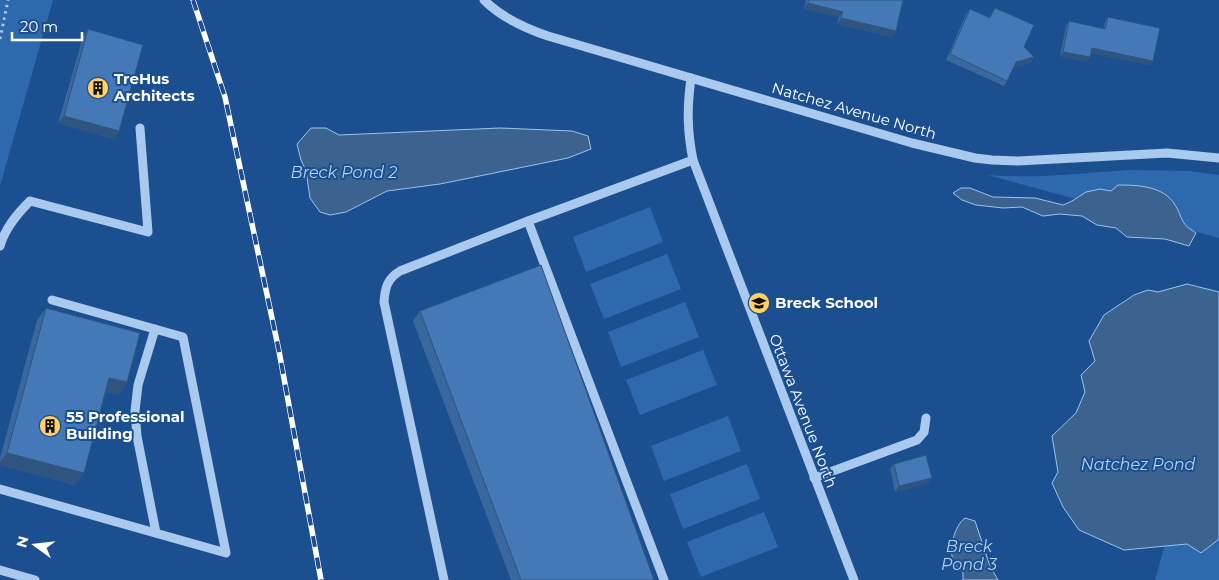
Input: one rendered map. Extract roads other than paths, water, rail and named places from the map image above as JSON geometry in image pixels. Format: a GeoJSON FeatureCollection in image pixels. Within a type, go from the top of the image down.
{"type":"FeatureCollection","features":[{"type":"Feature","properties":{"kind":"street","name":"Natchez Avenue North"},"geometry":{"type":"LineString","coordinates":[[484,0],[496,11],[526,29],[912,143],[983,159],[1026,160],[1167,153],[1219,158]]}},
{"type":"Feature","properties":{"kind":"street","name":"Ottawa Avenue North"},"geometry":{"type":"LineString","coordinates":[[691,78],[687,104],[687,124],[693,160],[854,580]]}},
{"type":"Feature","properties":{"kind":"street"},"geometry":{"type":"LineString","coordinates":[[0,246],[6,231],[16,216],[30,201],[148,232],[140,128]]}},
{"type":"Feature","properties":{"kind":"street"},"geometry":{"type":"LineString","coordinates":[[444,580],[384,302],[387,283],[393,275],[400,271],[693,160]]}},
{"type":"Feature","properties":{"kind":"street"},"geometry":{"type":"LineString","coordinates":[[528,221],[664,580]]}},
{"type":"Feature","properties":{"kind":"street"},"geometry":{"type":"LineString","coordinates":[[0,489],[226,553],[183,336],[52,300]]}},
{"type":"Feature","properties":{"kind":"street"},"geometry":{"type":"LineString","coordinates":[[155,329],[138,385],[135,412],[137,436],[156,533]]}},
{"type":"Feature","properties":{"kind":"street"},"geometry":{"type":"LineString","coordinates":[[814,478],[917,440],[924,432],[926,418]]}},
{"type":"Feature","properties":{"kind":"street"},"geometry":{"type":"LineString","coordinates":[[0,570],[35,580]]}},
{"type":"Feature","properties":{"kind":"water","name":"Breck Pond 2"},"geometry":{"type":"Polygon","coordinates":[[[311,128],[326,128],[339,135],[500,128],[572,131],[588,136],[591,149],[568,158],[440,184],[387,191],[346,212],[330,215],[320,212],[310,198],[306,171],[297,144],[311,128]]]}},
{"type":"Feature","properties":{"kind":"water"},"geometry":{"type":"Polygon","coordinates":[[[1118,185],[1150,188],[1157,190],[1170,199],[1185,224],[1196,233],[1189,246],[1165,239],[1127,237],[1116,228],[1097,225],[1082,216],[1060,214],[1043,216],[1022,207],[1003,208],[976,205],[962,200],[953,193],[961,188],[970,188],[993,197],[1035,198],[1063,205],[1086,192],[1100,189],[1111,191],[1118,185]]]}},
{"type":"Feature","properties":{"kind":"water","name":"Natchez Pond"},"geometry":{"type":"Polygon","coordinates":[[[1187,284],[1219,292],[1219,539],[1201,553],[1187,544],[1124,550],[1079,530],[1063,507],[1052,483],[1058,472],[1052,436],[1076,413],[1085,392],[1081,375],[1095,361],[1089,341],[1104,315],[1134,295],[1148,290],[1158,292],[1187,284]]]}},
{"type":"Feature","properties":{"kind":"water","name":"Breck Pond 3"},"geometry":{"type":"Polygon","coordinates":[[[965,518],[975,521],[990,566],[998,580],[963,580],[963,572],[954,563],[952,558],[952,546],[955,533],[965,518]]]}},
{"type":"Feature","properties":{"kind":"railway"},"geometry":{"type":"LineString","coordinates":[[193,0],[225,97],[279,351],[321,580]]}},
{"type":"Feature","properties":{"kind":"place","name":"TreHus Architects"},"geometry":{"type":"Point","coordinates":[98,88]}},
{"type":"Feature","properties":{"kind":"place","name":"Breck School"},"geometry":{"type":"Point","coordinates":[759,303]}},
{"type":"Feature","properties":{"kind":"place","name":"55 Professional Building"},"geometry":{"type":"Point","coordinates":[50,426]}}]}
